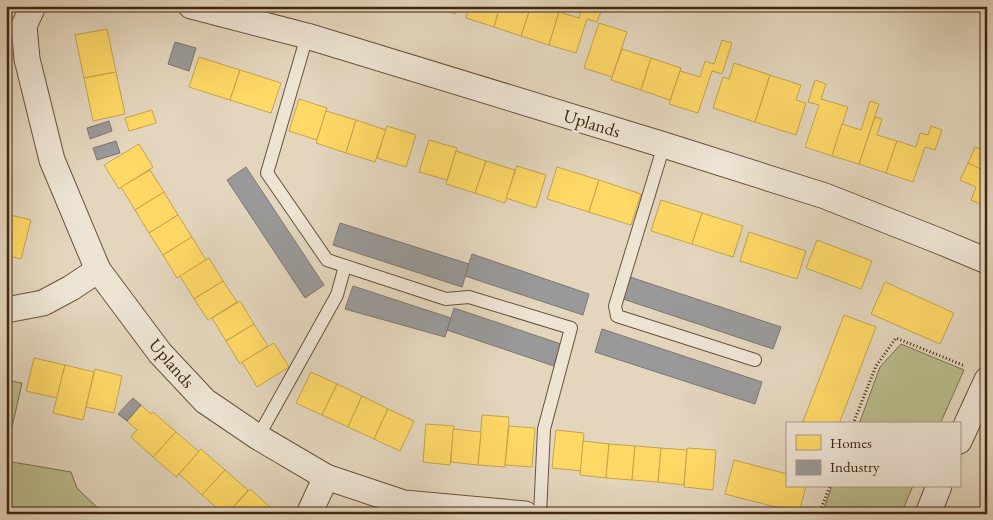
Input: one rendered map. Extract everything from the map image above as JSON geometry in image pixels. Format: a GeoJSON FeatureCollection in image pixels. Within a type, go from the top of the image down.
{"type":"FeatureCollection","features":[{"type":"Feature","properties":{"kind":"street","name":"Uplands"},"geometry":{"type":"LineString","coordinates":[[33,6],[24,26],[29,68],[52,160],[98,270],[160,353],[205,401],[258,437],[326,477],[404,503],[525,514]]}},
{"type":"Feature","properties":{"kind":"street","name":"Uplands"},"geometry":{"type":"LineString","coordinates":[[191,6],[307,36],[825,196],[987,261]]}},
{"type":"Feature","properties":{"kind":"street"},"geometry":{"type":"LineString","coordinates":[[6,310],[43,303],[71,288],[98,270]]}},
{"type":"Feature","properties":{"kind":"street"},"geometry":{"type":"LineString","coordinates":[[960,437],[978,374]]}},
{"type":"Feature","properties":{"kind":"street"},"geometry":{"type":"LineString","coordinates":[[309,514],[326,477]]}},
{"type":"Feature","properties":{"kind":"street"},"geometry":{"type":"LineString","coordinates":[[928,514],[938,488]]}},
{"type":"Feature","properties":{"kind":"lane"},"geometry":{"type":"LineString","coordinates":[[307,36],[267,173],[327,260],[446,299],[469,297],[571,328],[544,429],[540,514]]}},
{"type":"Feature","properties":{"kind":"lane"},"geometry":{"type":"LineString","coordinates":[[664,145],[615,306],[617,316],[755,360]]}},
{"type":"Feature","properties":{"kind":"lane"},"geometry":{"type":"LineString","coordinates":[[258,437],[337,295],[345,266]]}},
{"type":"Feature","properties":{"kind":"path"},"geometry":{"type":"LineString","coordinates":[[854,422],[876,366],[896,338],[978,374]]}},
{"type":"Feature","properties":{"kind":"path"},"geometry":{"type":"LineString","coordinates":[[819,514],[829,488]]}},
{"type":"Feature","properties":{"kind":"green space"},"geometry":{"type":"Polygon","coordinates":[[[901,344],[964,370],[941,422],[860,422],[880,367],[901,344]]]}},
{"type":"Feature","properties":{"kind":"green space"},"geometry":{"type":"Polygon","coordinates":[[[6,380],[22,383],[6,454],[6,380]]]}},
{"type":"Feature","properties":{"kind":"green space"},"geometry":{"type":"Polygon","coordinates":[[[6,461],[71,472],[77,488],[104,514],[6,514],[6,461]]]}},
{"type":"Feature","properties":{"kind":"green space"},"geometry":{"type":"Polygon","coordinates":[[[831,488],[912,488],[901,514],[822,514],[831,488]]]}},
{"type":"Feature","properties":{"kind":"building: Homes"},"geometry":{"type":"Polygon","coordinates":[[[432,6],[458,6],[455,14],[432,6]]]}},
{"type":"Feature","properties":{"kind":"building: Homes"},"geometry":{"type":"Polygon","coordinates":[[[470,6],[500,6],[494,27],[466,18],[470,6]]]}},
{"type":"Feature","properties":{"kind":"building: Homes"},"geometry":{"type":"Polygon","coordinates":[[[500,6],[531,6],[521,36],[494,27],[500,6]]]}},
{"type":"Feature","properties":{"kind":"building: Homes"},"geometry":{"type":"Polygon","coordinates":[[[531,6],[541,6],[559,12],[549,45],[521,36],[531,6]]]}},
{"type":"Feature","properties":{"kind":"building: Homes"},"geometry":{"type":"Polygon","coordinates":[[[583,6],[603,6],[597,22],[587,19],[576,53],[549,45],[559,12],[579,18],[583,6]]]}},
{"type":"Feature","properties":{"kind":"building: Homes"},"geometry":{"type":"Polygon","coordinates":[[[969,6],[984,6],[983,11],[969,6]]]}},
{"type":"Feature","properties":{"kind":"building: Homes"},"geometry":{"type":"Polygon","coordinates":[[[599,23],[627,32],[612,77],[584,68],[599,23]]]}},
{"type":"Feature","properties":{"kind":"building: Homes"},"geometry":{"type":"Polygon","coordinates":[[[107,29],[116,72],[84,78],[75,35],[107,29]]]}},
{"type":"Feature","properties":{"kind":"building: Homes"},"geometry":{"type":"Polygon","coordinates":[[[722,40],[732,43],[722,74],[712,71],[698,113],[669,104],[680,71],[700,77],[705,61],[714,64],[722,40]]]}},
{"type":"Feature","properties":{"kind":"building: Homes"},"geometry":{"type":"Polygon","coordinates":[[[622,49],[651,58],[641,90],[611,80],[622,49]]]}},
{"type":"Feature","properties":{"kind":"building: Homes"},"geometry":{"type":"Polygon","coordinates":[[[199,57],[240,70],[230,100],[189,87],[199,57]]]}},
{"type":"Feature","properties":{"kind":"building: Homes"},"geometry":{"type":"Polygon","coordinates":[[[651,58],[681,68],[670,100],[641,90],[651,58]]]}},
{"type":"Feature","properties":{"kind":"building: Homes"},"geometry":{"type":"Polygon","coordinates":[[[734,63],[770,75],[755,122],[713,108],[723,77],[729,79],[734,63]]]}},
{"type":"Feature","properties":{"kind":"building: Homes"},"geometry":{"type":"Polygon","coordinates":[[[240,70],[281,83],[271,113],[230,100],[240,70]]]}},
{"type":"Feature","properties":{"kind":"building: Homes"},"geometry":{"type":"Polygon","coordinates":[[[116,72],[125,114],[93,121],[84,78],[116,72]]]}},
{"type":"Feature","properties":{"kind":"building: Homes"},"geometry":{"type":"Polygon","coordinates":[[[770,75],[801,85],[796,100],[806,103],[796,135],[755,122],[770,75]]]}},
{"type":"Feature","properties":{"kind":"building: Homes"},"geometry":{"type":"Polygon","coordinates":[[[815,80],[826,84],[821,99],[848,107],[832,156],[805,147],[819,105],[808,102],[815,80]]]}},
{"type":"Feature","properties":{"kind":"building: Homes"},"geometry":{"type":"Polygon","coordinates":[[[299,99],[327,108],[317,140],[289,131],[299,99]]]}},
{"type":"Feature","properties":{"kind":"building: Homes"},"geometry":{"type":"Polygon","coordinates":[[[870,101],[879,104],[859,164],[832,156],[842,124],[861,130],[870,101]]]}},
{"type":"Feature","properties":{"kind":"building: Homes"},"geometry":{"type":"Polygon","coordinates":[[[152,110],[156,123],[129,131],[125,118],[152,110]]]}},
{"type":"Feature","properties":{"kind":"building: Homes"},"geometry":{"type":"Polygon","coordinates":[[[326,111],[356,120],[346,153],[316,143],[326,111]]]}},
{"type":"Feature","properties":{"kind":"building: Homes"},"geometry":{"type":"Polygon","coordinates":[[[875,117],[882,119],[877,135],[897,141],[886,173],[859,164],[875,117]]]}},
{"type":"Feature","properties":{"kind":"building: Homes"},"geometry":{"type":"Polygon","coordinates":[[[356,120],[386,130],[375,162],[346,153],[356,120]]]}},
{"type":"Feature","properties":{"kind":"building: Homes"},"geometry":{"type":"Polygon","coordinates":[[[387,126],[416,135],[406,167],[377,158],[387,126]]]}},
{"type":"Feature","properties":{"kind":"building: Homes"},"geometry":{"type":"Polygon","coordinates":[[[931,126],[942,130],[935,150],[925,147],[913,182],[886,173],[897,141],[916,147],[920,133],[928,135],[931,126]]]}},
{"type":"Feature","properties":{"kind":"building: Homes"},"geometry":{"type":"Polygon","coordinates":[[[429,140],[457,148],[447,180],[419,172],[429,140]]]}},
{"type":"Feature","properties":{"kind":"building: Homes"},"geometry":{"type":"Polygon","coordinates":[[[139,144],[153,167],[119,189],[104,165],[139,144]]]}},
{"type":"Feature","properties":{"kind":"building: Homes"},"geometry":{"type":"Polygon","coordinates":[[[975,147],[987,152],[987,172],[968,163],[975,147]]]}},
{"type":"Feature","properties":{"kind":"building: Homes"},"geometry":{"type":"Polygon","coordinates":[[[456,151],[486,161],[475,193],[446,184],[456,151]]]}},
{"type":"Feature","properties":{"kind":"building: Homes"},"geometry":{"type":"Polygon","coordinates":[[[486,161],[515,170],[505,203],[475,193],[486,161]]]}},
{"type":"Feature","properties":{"kind":"building: Homes"},"geometry":{"type":"Polygon","coordinates":[[[968,163],[987,172],[987,207],[971,200],[976,187],[960,180],[968,163]]]}},
{"type":"Feature","properties":{"kind":"building: Homes"},"geometry":{"type":"Polygon","coordinates":[[[517,166],[546,175],[536,208],[506,198],[517,166]]]}},
{"type":"Feature","properties":{"kind":"building: Homes"},"geometry":{"type":"Polygon","coordinates":[[[557,167],[599,180],[589,212],[547,199],[557,167]]]}},
{"type":"Feature","properties":{"kind":"building: Homes"},"geometry":{"type":"Polygon","coordinates":[[[150,170],[164,192],[135,210],[121,187],[150,170]]]}},
{"type":"Feature","properties":{"kind":"building: Homes"},"geometry":{"type":"Polygon","coordinates":[[[599,180],[641,194],[631,225],[589,212],[599,180]]]}},
{"type":"Feature","properties":{"kind":"building: Homes"},"geometry":{"type":"Polygon","coordinates":[[[164,192],[178,215],[149,233],[135,210],[164,192]]]}},
{"type":"Feature","properties":{"kind":"building: Homes"},"geometry":{"type":"Polygon","coordinates":[[[661,200],[702,213],[692,244],[651,231],[661,200]]]}},
{"type":"Feature","properties":{"kind":"building: Homes"},"geometry":{"type":"Polygon","coordinates":[[[702,213],[743,226],[733,257],[692,244],[702,213]]]}},
{"type":"Feature","properties":{"kind":"building: Homes"},"geometry":{"type":"Polygon","coordinates":[[[6,214],[31,220],[21,259],[6,255],[6,214]]]}},
{"type":"Feature","properties":{"kind":"building: Homes"},"geometry":{"type":"Polygon","coordinates":[[[178,215],[192,237],[163,255],[149,233],[178,215]]]}},
{"type":"Feature","properties":{"kind":"building: Homes"},"geometry":{"type":"Polygon","coordinates":[[[749,232],[806,251],[797,279],[740,261],[749,232]]]}},
{"type":"Feature","properties":{"kind":"building: Homes"},"geometry":{"type":"Polygon","coordinates":[[[192,237],[206,260],[177,278],[163,255],[192,237]]]}},
{"type":"Feature","properties":{"kind":"building: Homes"},"geometry":{"type":"Polygon","coordinates":[[[817,240],[872,261],[861,289],[806,268],[817,240]]]}},
{"type":"Feature","properties":{"kind":"building: Homes"},"geometry":{"type":"Polygon","coordinates":[[[209,258],[223,281],[194,299],[180,276],[209,258]]]}},
{"type":"Feature","properties":{"kind":"building: Homes"},"geometry":{"type":"Polygon","coordinates":[[[223,281],[237,302],[208,320],[194,299],[223,281]]]}},
{"type":"Feature","properties":{"kind":"building: Homes"},"geometry":{"type":"Polygon","coordinates":[[[885,282],[954,313],[940,344],[871,314],[885,282]]]}},
{"type":"Feature","properties":{"kind":"building: Homes"},"geometry":{"type":"Polygon","coordinates":[[[240,301],[254,324],[226,341],[212,318],[240,301]]]}},
{"type":"Feature","properties":{"kind":"building: Homes"},"geometry":{"type":"Polygon","coordinates":[[[844,315],[876,327],[840,422],[803,422],[844,315]]]}},
{"type":"Feature","properties":{"kind":"building: Homes"},"geometry":{"type":"Polygon","coordinates":[[[254,324],[268,346],[240,364],[226,341],[254,324]]]}},
{"type":"Feature","properties":{"kind":"building: Homes"},"geometry":{"type":"Polygon","coordinates":[[[274,343],[289,367],[257,387],[242,362],[274,343]]]}},
{"type":"Feature","properties":{"kind":"building: Homes"},"geometry":{"type":"Polygon","coordinates":[[[34,358],[65,365],[57,398],[26,391],[34,358]]]}},
{"type":"Feature","properties":{"kind":"building: Homes"},"geometry":{"type":"Polygon","coordinates":[[[65,365],[94,372],[83,420],[53,413],[65,365]]]}},
{"type":"Feature","properties":{"kind":"building: Homes"},"geometry":{"type":"Polygon","coordinates":[[[95,369],[122,376],[114,413],[86,407],[95,369]]]}},
{"type":"Feature","properties":{"kind":"building: Homes"},"geometry":{"type":"Polygon","coordinates":[[[311,372],[337,384],[322,415],[296,403],[311,372]]]}},
{"type":"Feature","properties":{"kind":"building: Homes"},"geometry":{"type":"Polygon","coordinates":[[[337,384],[362,396],[348,427],[322,415],[337,384]]]}},
{"type":"Feature","properties":{"kind":"building: Homes"},"geometry":{"type":"Polygon","coordinates":[[[362,396],[388,409],[374,439],[348,427],[362,396]]]}},
{"type":"Feature","properties":{"kind":"building: Homes"},"geometry":{"type":"Polygon","coordinates":[[[141,405],[151,414],[153,412],[176,432],[153,457],[131,437],[137,430],[127,421],[141,405]]]}},
{"type":"Feature","properties":{"kind":"building: Homes"},"geometry":{"type":"Polygon","coordinates":[[[388,409],[414,421],[400,451],[374,439],[388,409]]]}},
{"type":"Feature","properties":{"kind":"building: Homes"},"geometry":{"type":"Polygon","coordinates":[[[482,415],[509,417],[505,467],[478,465],[482,415]]]}},
{"type":"Feature","properties":{"kind":"building: Homes"},"geometry":{"type":"Polygon","coordinates":[[[426,424],[454,426],[450,465],[423,462],[426,424]]]}},
{"type":"Feature","properties":{"kind":"building: Homes"},"geometry":{"type":"Polygon","coordinates":[[[509,426],[535,428],[532,467],[505,465],[509,426]]]}},
{"type":"Feature","properties":{"kind":"building: Homes"},"geometry":{"type":"Polygon","coordinates":[[[453,429],[481,432],[478,465],[451,462],[453,429]]]}},
{"type":"Feature","properties":{"kind":"building: Homes"},"geometry":{"type":"Polygon","coordinates":[[[556,430],[584,433],[581,471],[552,468],[556,430]]]}},
{"type":"Feature","properties":{"kind":"building: Homes"},"geometry":{"type":"Polygon","coordinates":[[[176,432],[199,452],[176,477],[153,457],[176,432]]]}},
{"type":"Feature","properties":{"kind":"building: Homes"},"geometry":{"type":"Polygon","coordinates":[[[583,441],[609,444],[606,478],[580,475],[583,441]]]}},
{"type":"Feature","properties":{"kind":"building: Homes"},"geometry":{"type":"Polygon","coordinates":[[[609,444],[635,446],[632,480],[606,478],[609,444]]]}},
{"type":"Feature","properties":{"kind":"building: Homes"},"geometry":{"type":"Polygon","coordinates":[[[635,446],[661,448],[658,482],[632,480],[635,446]]]}},
{"type":"Feature","properties":{"kind":"building: Homes"},"geometry":{"type":"Polygon","coordinates":[[[661,448],[687,450],[684,485],[658,482],[661,448]]]}},
{"type":"Feature","properties":{"kind":"building: Homes"},"geometry":{"type":"Polygon","coordinates":[[[687,448],[716,450],[713,490],[684,487],[687,448]]]}},
{"type":"Feature","properties":{"kind":"building: Homes"},"geometry":{"type":"Polygon","coordinates":[[[201,449],[225,470],[202,495],[179,474],[201,449]]]}},
{"type":"Feature","properties":{"kind":"building: Homes"},"geometry":{"type":"Polygon","coordinates":[[[734,460],[786,474],[786,488],[805,488],[799,513],[725,494],[734,460]]]}},
{"type":"Feature","properties":{"kind":"building: Homes"},"geometry":{"type":"Polygon","coordinates":[[[225,470],[248,490],[227,514],[224,514],[202,495],[225,470]]]}},
{"type":"Feature","properties":{"kind":"building: Homes"},"geometry":{"type":"Polygon","coordinates":[[[250,489],[270,507],[264,514],[227,514],[250,489]]]}},
{"type":"Feature","properties":{"kind":"building: Homes"},"geometry":{"type":"Polygon","coordinates":[[[983,508],[987,510],[987,514],[979,514],[983,508]]]}},
{"type":"Feature","properties":{"kind":"building: Industry"},"geometry":{"type":"Polygon","coordinates":[[[175,42],[196,48],[189,71],[168,64],[175,42]]]}},
{"type":"Feature","properties":{"kind":"building: Industry"},"geometry":{"type":"Polygon","coordinates":[[[109,121],[112,131],[90,139],[87,128],[109,121]]]}},
{"type":"Feature","properties":{"kind":"building: Industry"},"geometry":{"type":"Polygon","coordinates":[[[116,141],[120,153],[97,160],[93,148],[116,141]]]}},
{"type":"Feature","properties":{"kind":"building: Industry"},"geometry":{"type":"Polygon","coordinates":[[[246,167],[324,285],[305,298],[227,180],[246,167]]]}},
{"type":"Feature","properties":{"kind":"building: Industry"},"geometry":{"type":"Polygon","coordinates":[[[340,223],[469,264],[462,287],[333,245],[340,223]]]}},
{"type":"Feature","properties":{"kind":"building: Industry"},"geometry":{"type":"Polygon","coordinates":[[[472,254],[589,294],[583,315],[465,276],[472,254]]]}},
{"type":"Feature","properties":{"kind":"building: Industry"},"geometry":{"type":"Polygon","coordinates":[[[630,277],[781,327],[773,349],[623,299],[630,277]]]}},
{"type":"Feature","properties":{"kind":"building: Industry"},"geometry":{"type":"Polygon","coordinates":[[[353,286],[451,318],[445,337],[345,309],[353,286]]]}},
{"type":"Feature","properties":{"kind":"building: Industry"},"geometry":{"type":"Polygon","coordinates":[[[454,308],[561,344],[554,366],[447,330],[454,308]]]}},
{"type":"Feature","properties":{"kind":"building: Industry"},"geometry":{"type":"Polygon","coordinates":[[[602,329],[762,382],[755,404],[595,352],[602,329]]]}},
{"type":"Feature","properties":{"kind":"building: Industry"},"geometry":{"type":"Polygon","coordinates":[[[133,398],[141,405],[127,421],[118,414],[133,398]]]}}]}
